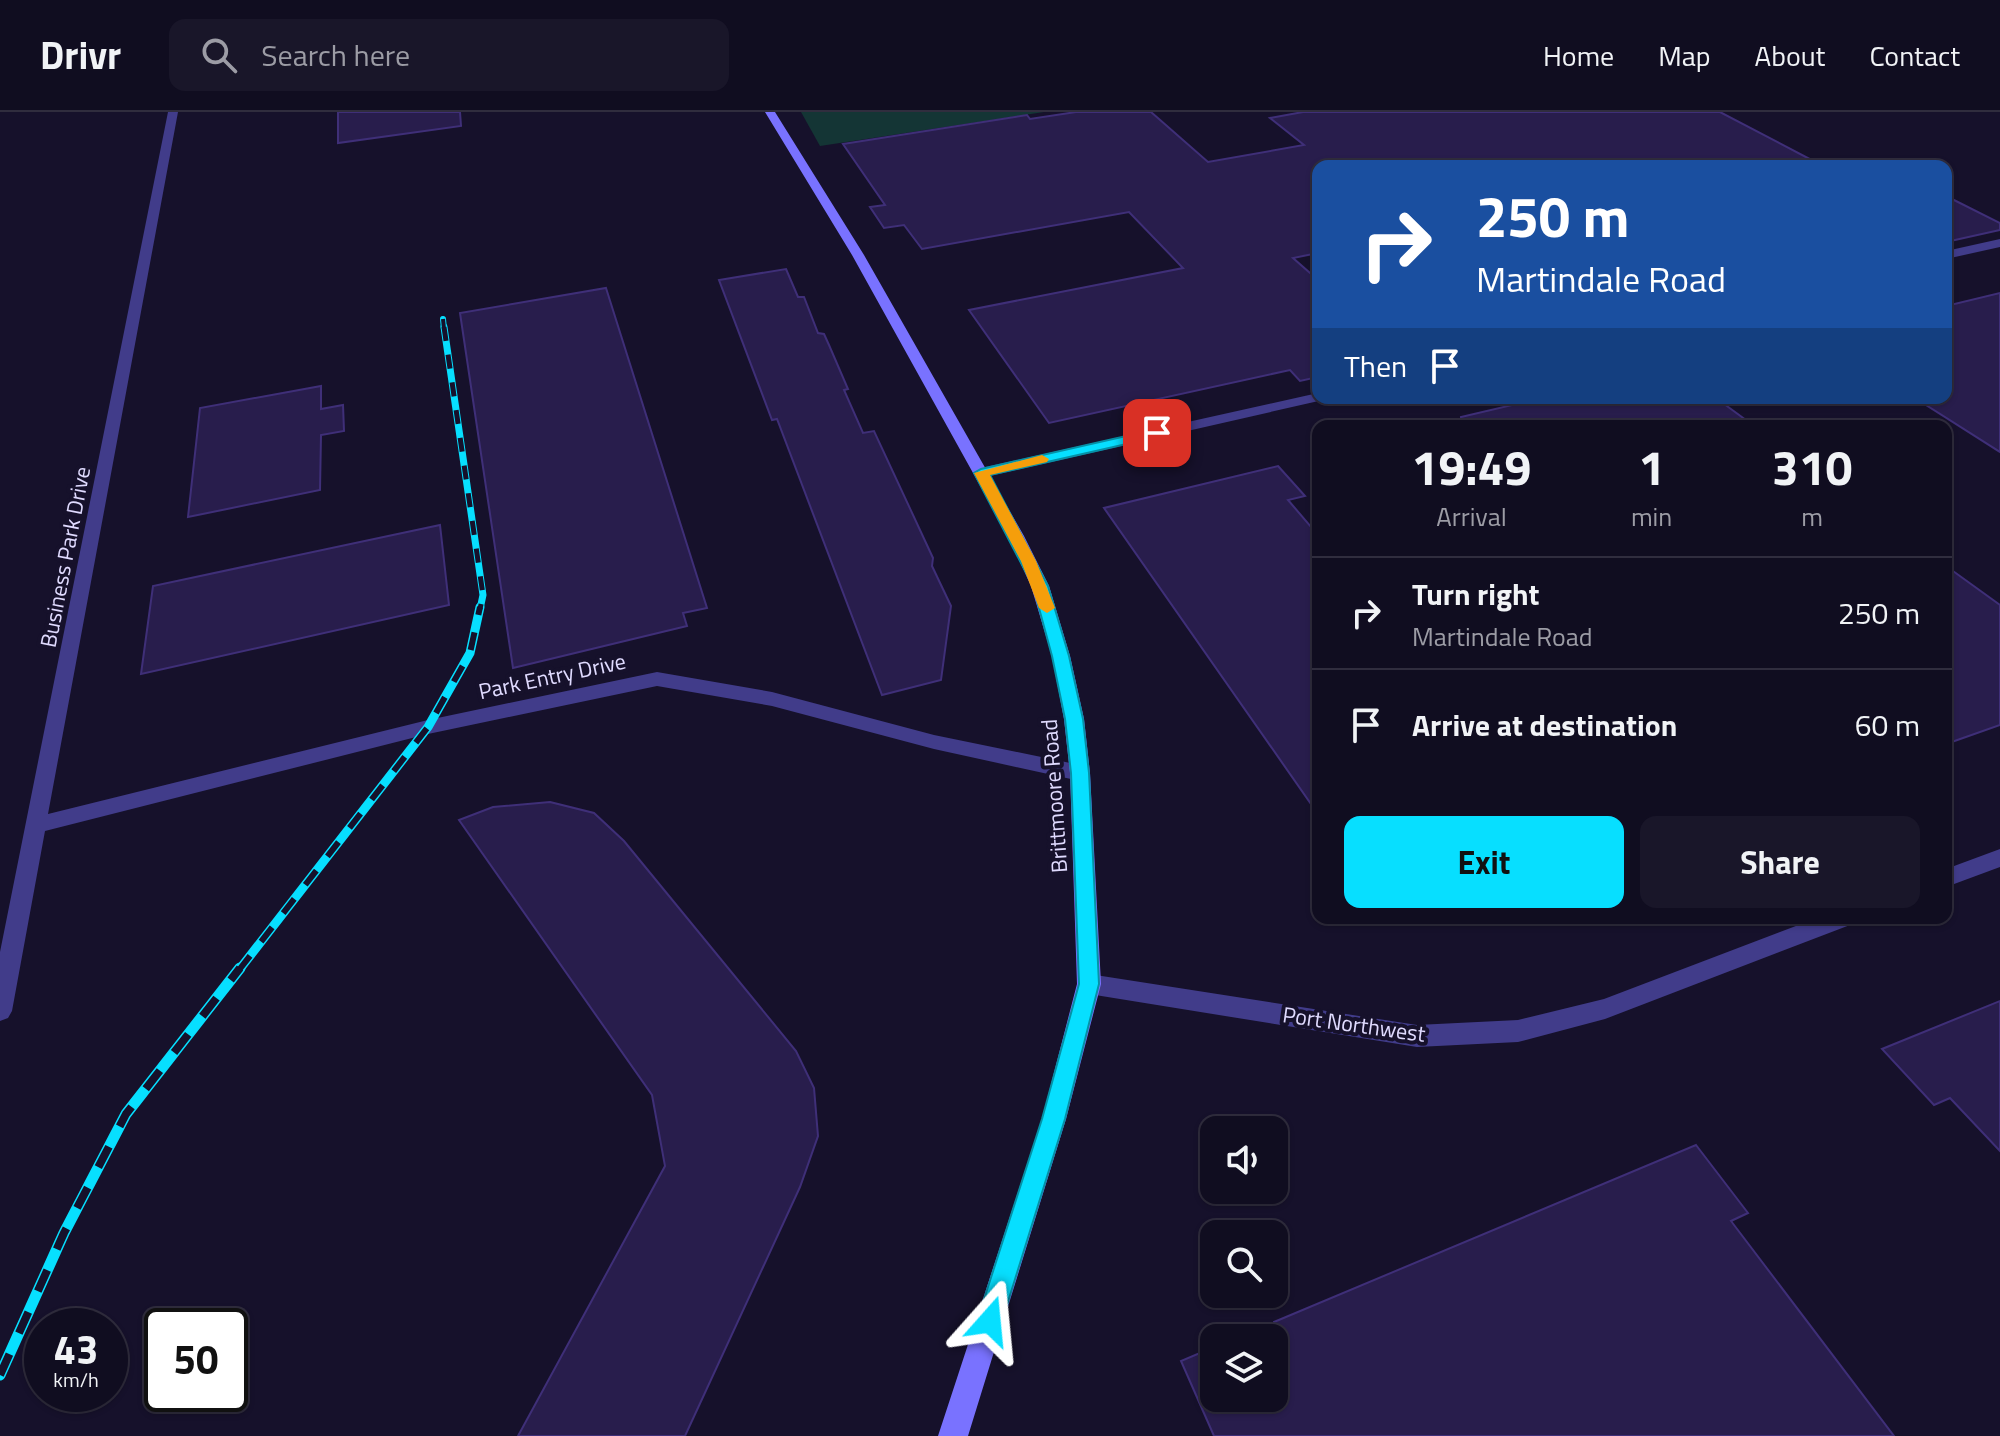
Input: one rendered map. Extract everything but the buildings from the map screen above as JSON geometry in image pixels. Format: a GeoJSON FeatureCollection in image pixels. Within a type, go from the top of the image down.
{"type":"FeatureCollection","features":[{"type":"Feature","properties":{"kind":"main road","name":"Brittmoore Road"},"geometry":{"type":"LineString","coordinates":[[770,112],[858,255],[981,473],[1040,586],[1061,656],[1074,719],[1080,773],[1089,984],[1054,1119],[953,1436]]}},
{"type":"Feature","properties":{"kind":"street","name":"Business Park Drive"},"geometry":{"type":"LineString","coordinates":[[0,1011],[173,112]]}},
{"type":"Feature","properties":{"kind":"street"},"geometry":{"type":"LineString","coordinates":[[1952,254],[2000,243]]}},
{"type":"Feature","properties":{"kind":"street"},"geometry":{"type":"LineString","coordinates":[[981,473],[1312,398]]}},
{"type":"Feature","properties":{"kind":"street","name":"Park Entry Drive"},"geometry":{"type":"LineString","coordinates":[[36,825],[428,727],[657,679],[772,699],[934,742],[1080,773]]}},
{"type":"Feature","properties":{"kind":"street"},"geometry":{"type":"LineString","coordinates":[[1952,876],[2000,858]]}},
{"type":"Feature","properties":{"kind":"street","name":"Port Northwest"},"geometry":{"type":"LineString","coordinates":[[1089,984],[1417,1036],[1518,1031],[1605,1009],[1826,924]]}},
{"type":"Feature","properties":{"kind":"green space"},"geometry":{"type":"Polygon","coordinates":[[[801,112],[1044,112],[820,146],[801,112]]]}},
{"type":"Feature","properties":{"kind":"railway"},"geometry":{"type":"LineString","coordinates":[[443,319],[444,329]]}},
{"type":"Feature","properties":{"kind":"railway"},"geometry":{"type":"LineString","coordinates":[[444,327],[483,595],[480,609]]}},
{"type":"Feature","properties":{"kind":"railway"},"geometry":{"type":"LineString","coordinates":[[239,970],[428,727],[470,653],[480,607]]}},
{"type":"Feature","properties":{"kind":"railway"},"geometry":{"type":"LineString","coordinates":[[0,1375],[64,1233],[126,1114],[240,968]]}},
{"type":"Feature","properties":{"kind":"slow traffic"},"geometry":{"type":"LineString","coordinates":[[1042,459],[981,473],[1016,536],[1047,608]]}},
{"type":"Feature","properties":{"kind":"route"},"geometry":{"type":"LineString","coordinates":[[990,1321],[1054,1119],[1089,984],[1080,773],[1074,719],[1061,656],[1040,586],[981,473],[1157,433]]}}]}
